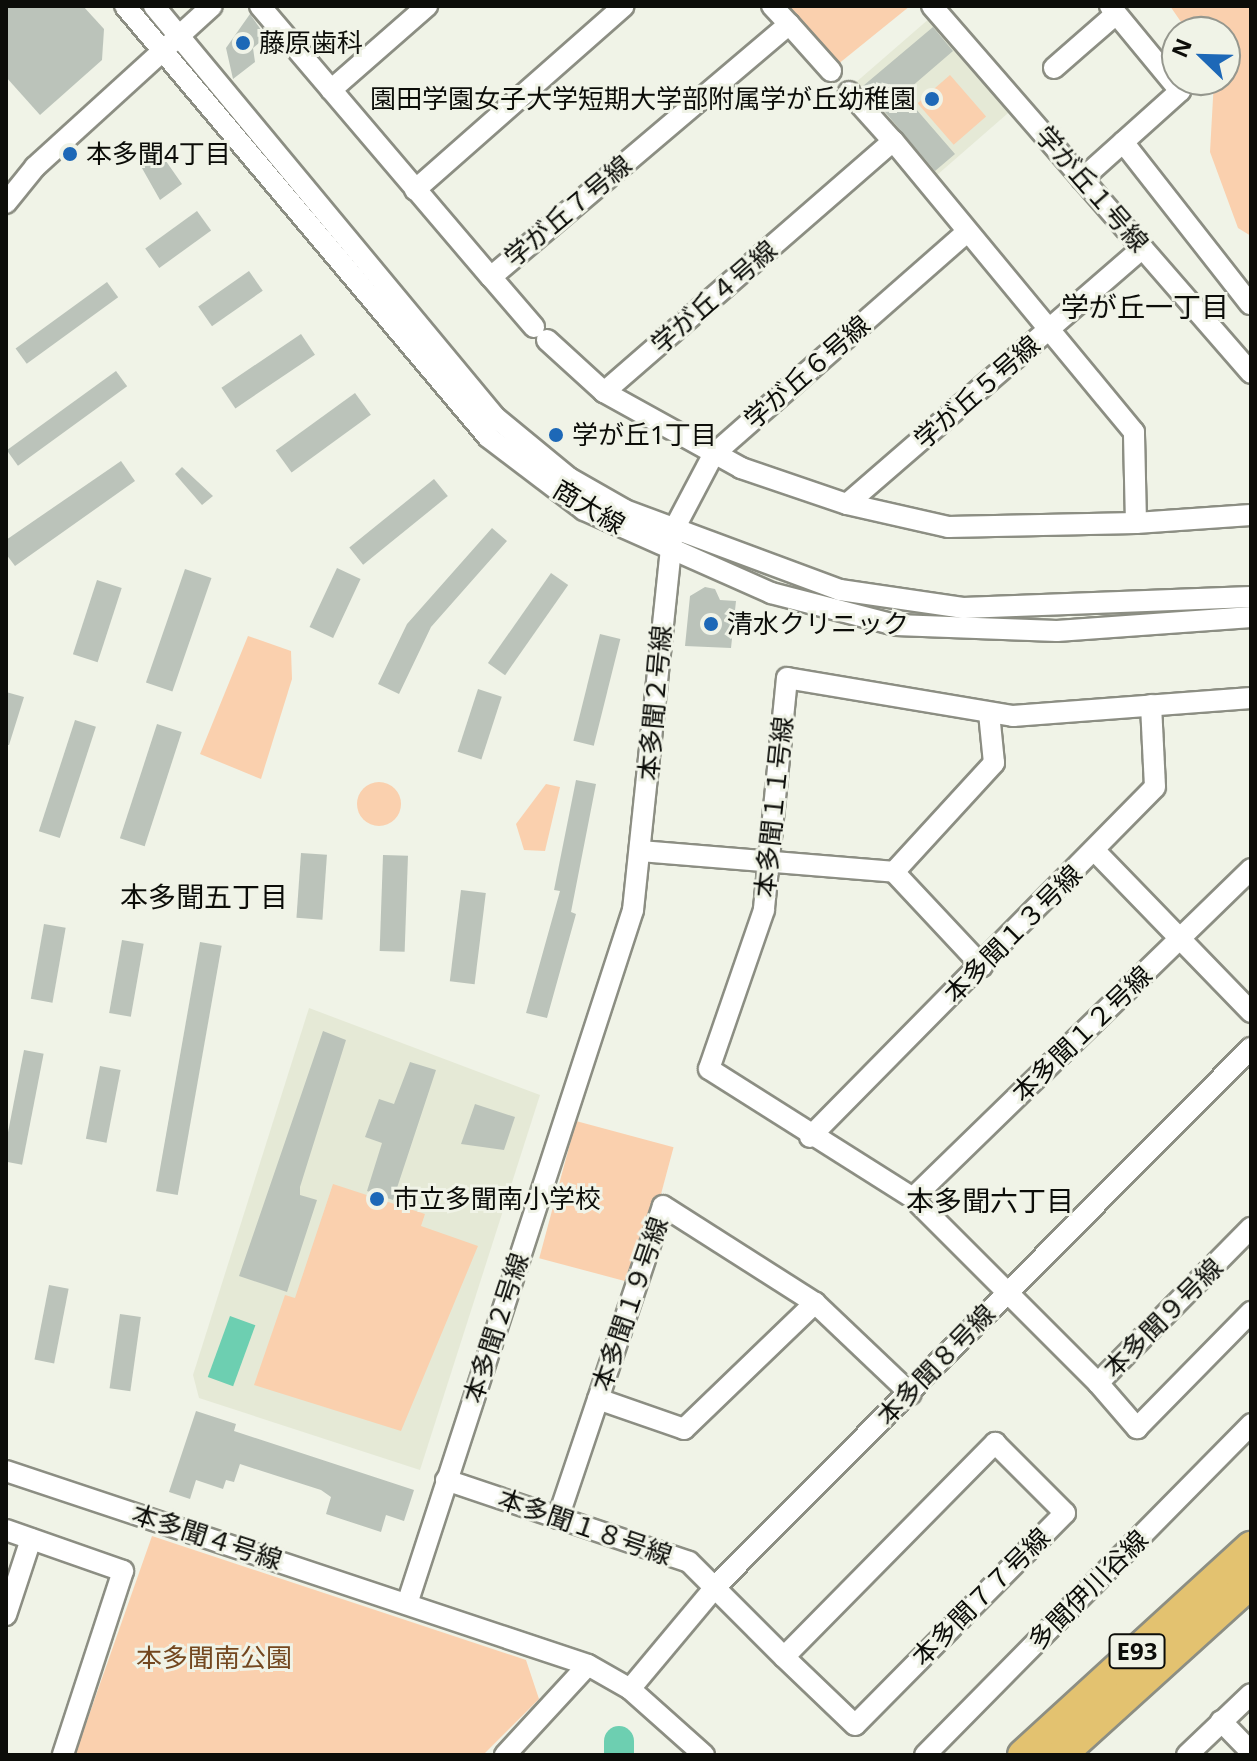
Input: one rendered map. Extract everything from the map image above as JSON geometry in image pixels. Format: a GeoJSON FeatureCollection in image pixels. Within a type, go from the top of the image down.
{"type":"FeatureCollection","features":[{"type":"Feature","properties":{"kind":"highway","name":"E93"},"geometry":{"type":"LineString","coordinates":[[1023,1755],[1251,1547]]}},
{"type":"Feature","properties":{"kind":"highway","name":"E93"},"geometry":{"type":"LineString","coordinates":[[1061,1755],[1251,1583]]}},
{"type":"Feature","properties":{"kind":"street","name":"商大線"},"geometry":{"type":"LineString","coordinates":[[125,6],[488,437],[584,510],[672,541],[840,590],[963,608],[1251,597]]}},
{"type":"Feature","properties":{"kind":"street","name":"商大線"},"geometry":{"type":"LineString","coordinates":[[154,6],[495,417],[569,478],[672,541],[771,593],[896,625],[1057,631],[1251,617]]}},
{"type":"Feature","properties":{"kind":"street"},"geometry":{"type":"LineString","coordinates":[[6,203],[35,167],[161,48],[180,36],[212,6]]}},
{"type":"Feature","properties":{"kind":"street","name":"学が丘７号線"},"geometry":{"type":"LineString","coordinates":[[260,6],[491,277],[789,24]]}},
{"type":"Feature","properties":{"kind":"street"},"geometry":{"type":"LineString","coordinates":[[331,90],[427,6]]}},
{"type":"Feature","properties":{"kind":"street"},"geometry":{"type":"LineString","coordinates":[[415,190],[624,6]]}},
{"type":"Feature","properties":{"kind":"street"},"geometry":{"type":"LineString","coordinates":[[772,6],[831,71]]}},
{"type":"Feature","properties":{"kind":"street","name":"学が丘１号線"},"geometry":{"type":"LineString","coordinates":[[932,6],[1251,373]]}},
{"type":"Feature","properties":{"kind":"street"},"geometry":{"type":"LineString","coordinates":[[1054,68],[1113,10],[1180,91],[1082,179]]}},
{"type":"Feature","properties":{"kind":"street"},"geometry":{"type":"LineString","coordinates":[[849,92],[1134,432],[1136,523]]}},
{"type":"Feature","properties":{"kind":"street","name":"学が丘４号線"},"geometry":{"type":"LineString","coordinates":[[604,392],[893,141]]}},
{"type":"Feature","properties":{"kind":"street"},"geometry":{"type":"LineString","coordinates":[[1123,142],[1232,269],[1250,304]]}},
{"type":"Feature","properties":{"kind":"street","name":"学が丘６号線"},"geometry":{"type":"LineString","coordinates":[[672,541],[713,455],[966,233]]}},
{"type":"Feature","properties":{"kind":"street","name":"学が丘５号線"},"geometry":{"type":"LineString","coordinates":[[847,504],[1143,248]]}},
{"type":"Feature","properties":{"kind":"street"},"geometry":{"type":"LineString","coordinates":[[491,277],[541,334],[604,392],[713,455],[847,504],[948,527],[1136,523],[1251,515]]}},
{"type":"Feature","properties":{"kind":"street","name":"本多聞２号線"},"geometry":{"type":"LineString","coordinates":[[407,1604],[633,910],[672,541]]}},
{"type":"Feature","properties":{"kind":"street","name":"本多聞１１号線"},"geometry":{"type":"LineString","coordinates":[[1005,1292],[913,1198],[810,1137],[709,1069],[764,910],[772,859],[787,678],[989,713],[1251,698]]}},
{"type":"Feature","properties":{"kind":"street","name":"本多聞１３号線"},"geometry":{"type":"LineString","coordinates":[[810,1137],[1096,852],[1155,787],[1151,705]]}},
{"type":"Feature","properties":{"kind":"street"},"geometry":{"type":"LineString","coordinates":[[894,872],[994,763],[989,713]]}},
{"type":"Feature","properties":{"kind":"street"},"geometry":{"type":"LineString","coordinates":[[641,851],[772,859],[894,872],[982,966]]}},
{"type":"Feature","properties":{"kind":"street"},"geometry":{"type":"LineString","coordinates":[[1096,852],[1251,1012]]}},
{"type":"Feature","properties":{"kind":"street","name":"本多聞１２号線"},"geometry":{"type":"LineString","coordinates":[[913,1198],[1251,869]]}},
{"type":"Feature","properties":{"kind":"street","name":"本多聞８号線"},"geometry":{"type":"LineString","coordinates":[[630,1689],[716,1586],[911,1394],[1005,1292],[1251,1048]]}},
{"type":"Feature","properties":{"kind":"street","name":"本多聞１９号線"},"geometry":{"type":"LineString","coordinates":[[558,1518],[663,1206],[815,1303],[911,1394]]}},
{"type":"Feature","properties":{"kind":"street","name":"本多聞９号線"},"geometry":{"type":"LineString","coordinates":[[1005,1292],[1098,1383],[1251,1228]]}},
{"type":"Feature","properties":{"kind":"street"},"geometry":{"type":"LineString","coordinates":[[598,1399],[684,1429],[815,1303]]}},
{"type":"Feature","properties":{"kind":"street"},"geometry":{"type":"LineString","coordinates":[[1098,1383],[1137,1428],[1251,1312]]}},
{"type":"Feature","properties":{"kind":"street","name":"多聞伊川谷線"},"geometry":{"type":"LineString","coordinates":[[925,1755],[1251,1424]]}},
{"type":"Feature","properties":{"kind":"street","name":"本多聞７７号線"},"geometry":{"type":"LineString","coordinates":[[716,1586],[784,1657],[855,1725],[1065,1513],[995,1443],[784,1657]]}},
{"type":"Feature","properties":{"kind":"street","name":"本多聞４号線"},"geometry":{"type":"LineString","coordinates":[[6,1471],[407,1604]]}},
{"type":"Feature","properties":{"kind":"street","name":"本多聞１８号線"},"geometry":{"type":"LineString","coordinates":[[446,1480],[689,1562],[716,1586]]}},
{"type":"Feature","properties":{"kind":"street"},"geometry":{"type":"LineString","coordinates":[[6,1530],[123,1571],[63,1755]]}},
{"type":"Feature","properties":{"kind":"street"},"geometry":{"type":"LineString","coordinates":[[6,1615],[31,1539]]}},
{"type":"Feature","properties":{"kind":"street"},"geometry":{"type":"LineString","coordinates":[[407,1604],[588,1665],[630,1689],[704,1755]]}},
{"type":"Feature","properties":{"kind":"street"},"geometry":{"type":"LineString","coordinates":[[505,1755],[588,1665]]}},
{"type":"Feature","properties":{"kind":"street"},"geometry":{"type":"LineString","coordinates":[[1187,1755],[1251,1694]]}},
{"type":"Feature","properties":{"kind":"street"},"geometry":{"type":"LineString","coordinates":[[1221,1721],[1251,1752]]}},
{"type":"Feature","properties":{"kind":"shaded area","name":"園田学園女子大学短期大学部附属学が丘幼稚園"},"geometry":{"type":"Polygon","coordinates":[[[930,18],[1011,111],[933,178],[852,86],[930,18]]]}},
{"type":"Feature","properties":{"kind":"shaded area","name":"市立多聞南小学校"},"geometry":{"type":"Polygon","coordinates":[[[309,1008],[540,1095],[420,1470],[199,1398],[193,1375],[309,1008]]]}},
{"type":"Feature","properties":{"kind":"shaded area"},"geometry":{"type":"Polygon","coordinates":[[[230,1316],[255,1325],[233,1386],[208,1377],[230,1316]]]}},
{"type":"Feature","properties":{"kind":"green space"},"geometry":{"type":"Polygon","coordinates":[[[785,6],[910,6],[837,65],[785,6]]]}},
{"type":"Feature","properties":{"kind":"green space"},"geometry":{"type":"Polygon","coordinates":[[[1170,6],[1251,6],[1251,236],[1238,228],[1210,152],[1213,96],[1241,96],[1241,16],[1177,16],[1170,6]]]}},
{"type":"Feature","properties":{"kind":"green space"},"geometry":{"type":"Polygon","coordinates":[[[950,75],[986,117],[954,145],[918,103],[950,75]]]}},
{"type":"Feature","properties":{"kind":"green space"},"geometry":{"type":"Polygon","coordinates":[[[248,636],[291,651],[292,679],[261,779],[200,754],[248,636]]]}},
{"type":"Feature","properties":{"kind":"green space"},"geometry":{"type":"Polygon","coordinates":[[[379,782],[394,789],[401,804],[394,819],[379,826],[364,819],[357,804],[364,789],[379,782]]]}},
{"type":"Feature","properties":{"kind":"green space"},"geometry":{"type":"Polygon","coordinates":[[[546,784],[560,787],[545,851],[524,850],[516,824],[546,784]]]}},
{"type":"Feature","properties":{"kind":"green space"},"geometry":{"type":"Polygon","coordinates":[[[576,1121],[674,1147],[637,1284],[539,1258],[576,1121]]]}},
{"type":"Feature","properties":{"kind":"green space"},"geometry":{"type":"Polygon","coordinates":[[[333,1184],[425,1214],[421,1226],[478,1246],[401,1431],[254,1385],[285,1295],[295,1298],[333,1184]]]}},
{"type":"Feature","properties":{"kind":"green space","name":"本多聞南公園"},"geometry":{"type":"Polygon","coordinates":[[[152,1536],[526,1660],[539,1699],[483,1755],[75,1755],[152,1536]]]}},
{"type":"Feature","properties":{"kind":"building"},"geometry":{"type":"Polygon","coordinates":[[[6,6],[83,6],[104,29],[102,60],[40,115],[6,77],[6,6]]]}},
{"type":"Feature","properties":{"kind":"building","name":"藤原歯科"},"geometry":{"type":"Polygon","coordinates":[[[250,14],[266,37],[253,48],[255,62],[233,79],[226,48],[250,14]]]}},
{"type":"Feature","properties":{"kind":"building"},"geometry":{"type":"Polygon","coordinates":[[[933,27],[953,51],[903,94],[955,154],[935,171],[863,86],[933,27]]]}},
{"type":"Feature","properties":{"kind":"building"},"geometry":{"type":"Polygon","coordinates":[[[147,145],[156,158],[161,154],[182,184],[160,200],[134,154],[147,145]]]}},
{"type":"Feature","properties":{"kind":"building"},"geometry":{"type":"Polygon","coordinates":[[[197,211],[211,230],[159,268],[145,249],[197,211]]]}},
{"type":"Feature","properties":{"kind":"building"},"geometry":{"type":"Polygon","coordinates":[[[249,271],[263,291],[212,326],[198,307],[249,271]]]}},
{"type":"Feature","properties":{"kind":"building"},"geometry":{"type":"Polygon","coordinates":[[[107,282],[118,297],[27,364],[16,348],[107,282]]]}},
{"type":"Feature","properties":{"kind":"building"},"geometry":{"type":"Polygon","coordinates":[[[301,334],[315,355],[235,408],[221,388],[301,334]]]}},
{"type":"Feature","properties":{"kind":"building"},"geometry":{"type":"Polygon","coordinates":[[[116,371],[127,386],[18,466],[7,450],[116,371]]]}},
{"type":"Feature","properties":{"kind":"building"},"geometry":{"type":"Polygon","coordinates":[[[355,393],[371,415],[292,472],[276,451],[355,393]]]}},
{"type":"Feature","properties":{"kind":"building"},"geometry":{"type":"Polygon","coordinates":[[[121,461],[135,481],[15,566],[6,554],[6,540],[121,461]]]}},
{"type":"Feature","properties":{"kind":"building"},"geometry":{"type":"Polygon","coordinates":[[[182,467],[213,496],[202,505],[175,474],[182,467]]]}},
{"type":"Feature","properties":{"kind":"building"},"geometry":{"type":"Polygon","coordinates":[[[434,479],[448,496],[363,565],[349,548],[434,479]]]}},
{"type":"Feature","properties":{"kind":"building"},"geometry":{"type":"Polygon","coordinates":[[[492,528],[507,541],[431,627],[399,694],[378,684],[407,624],[492,528]]]}},
{"type":"Feature","properties":{"kind":"building"},"geometry":{"type":"Polygon","coordinates":[[[337,568],[361,579],[333,638],[310,627],[337,568]]]}},
{"type":"Feature","properties":{"kind":"building"},"geometry":{"type":"Polygon","coordinates":[[[185,569],[211,578],[172,692],[146,682],[185,569]]]}},
{"type":"Feature","properties":{"kind":"building"},"geometry":{"type":"Polygon","coordinates":[[[551,573],[568,585],[505,675],[488,663],[551,573]]]}},
{"type":"Feature","properties":{"kind":"building"},"geometry":{"type":"Polygon","coordinates":[[[97,580],[122,588],[98,662],[73,654],[97,580]]]}},
{"type":"Feature","properties":{"kind":"building","name":"清水クリニック"},"geometry":{"type":"Polygon","coordinates":[[[705,587],[715,589],[720,600],[736,601],[731,648],[685,646],[690,596],[705,587]]]}},
{"type":"Feature","properties":{"kind":"building"},"geometry":{"type":"Polygon","coordinates":[[[600,634],[620,639],[594,746],[573,741],[600,634]]]}},
{"type":"Feature","properties":{"kind":"building"},"geometry":{"type":"Polygon","coordinates":[[[478,689],[502,697],[481,759],[458,752],[478,689]]]}},
{"type":"Feature","properties":{"kind":"building"},"geometry":{"type":"Polygon","coordinates":[[[6,692],[24,697],[9,745],[6,745],[6,692]]]}},
{"type":"Feature","properties":{"kind":"building"},"geometry":{"type":"Polygon","coordinates":[[[75,720],[96,727],[60,838],[39,831],[75,720]]]}},
{"type":"Feature","properties":{"kind":"building"},"geometry":{"type":"Polygon","coordinates":[[[157,724],[182,732],[145,846],[120,838],[157,724]]]}},
{"type":"Feature","properties":{"kind":"building"},"geometry":{"type":"Polygon","coordinates":[[[576,780],[596,784],[571,912],[576,914],[547,1018],[526,1013],[560,891],[554,890],[576,780]]]}},
{"type":"Feature","properties":{"kind":"building"},"geometry":{"type":"Polygon","coordinates":[[[301,853],[327,855],[322,920],[296,918],[301,853]]]}},
{"type":"Feature","properties":{"kind":"building"},"geometry":{"type":"Polygon","coordinates":[[[383,855],[408,856],[405,952],[380,951],[383,855]]]}},
{"type":"Feature","properties":{"kind":"building"},"geometry":{"type":"Polygon","coordinates":[[[461,890],[486,893],[475,984],[450,981],[461,890]]]}},
{"type":"Feature","properties":{"kind":"building"},"geometry":{"type":"Polygon","coordinates":[[[44,924],[66,928],[52,1003],[31,999],[44,924]]]}},
{"type":"Feature","properties":{"kind":"building"},"geometry":{"type":"Polygon","coordinates":[[[122,940],[144,944],[131,1017],[109,1013],[122,940]]]}},
{"type":"Feature","properties":{"kind":"building"},"geometry":{"type":"Polygon","coordinates":[[[200,942],[222,946],[178,1195],[156,1191],[200,942]]]}},
{"type":"Feature","properties":{"kind":"building"},"geometry":{"type":"Polygon","coordinates":[[[323,1031],[346,1040],[300,1187],[300,1195],[317,1200],[287,1292],[239,1276],[323,1031]]]}},
{"type":"Feature","properties":{"kind":"building"},"geometry":{"type":"Polygon","coordinates":[[[24,1050],[44,1054],[22,1165],[6,1162],[6,1143],[24,1050]]]}},
{"type":"Feature","properties":{"kind":"building"},"geometry":{"type":"Polygon","coordinates":[[[410,1062],[436,1070],[393,1200],[367,1191],[382,1143],[365,1137],[379,1099],[394,1104],[410,1062]]]}},
{"type":"Feature","properties":{"kind":"building"},"geometry":{"type":"Polygon","coordinates":[[[100,1066],[121,1070],[106,1143],[86,1139],[100,1066]]]}},
{"type":"Feature","properties":{"kind":"building"},"geometry":{"type":"Polygon","coordinates":[[[475,1104],[515,1117],[504,1150],[461,1144],[475,1104]]]}},
{"type":"Feature","properties":{"kind":"building"},"geometry":{"type":"Polygon","coordinates":[[[49,1285],[69,1289],[54,1363],[34,1360],[49,1285]]]}},
{"type":"Feature","properties":{"kind":"building"},"geometry":{"type":"Polygon","coordinates":[[[120,1314],[141,1317],[130,1391],[110,1388],[120,1314]]]}},
{"type":"Feature","properties":{"kind":"building"},"geometry":{"type":"Polygon","coordinates":[[[196,1411],[236,1424],[234,1431],[414,1490],[404,1521],[386,1515],[381,1532],[326,1514],[331,1497],[321,1490],[240,1464],[234,1482],[226,1480],[223,1489],[196,1480],[190,1499],[169,1492],[196,1411]]]}},
{"type":"Feature","properties":{"kind":"waterway"},"geometry":{"type":"LineString","coordinates":[[619,1741],[619,1755]]}},
{"type":"Feature","properties":{"kind":"place","name":"藤原歯科"},"geometry":{"type":"Point","coordinates":[243,43]}},
{"type":"Feature","properties":{"kind":"place","name":"園田学園女子大学短期大学部附属学が丘幼稚園"},"geometry":{"type":"Point","coordinates":[932,99]}},
{"type":"Feature","properties":{"kind":"place","name":"本多聞4丁目"},"geometry":{"type":"Point","coordinates":[70,154]}},
{"type":"Feature","properties":{"kind":"place","name":"学が丘1丁目"},"geometry":{"type":"Point","coordinates":[556,435]}},
{"type":"Feature","properties":{"kind":"place","name":"清水クリニック"},"geometry":{"type":"Point","coordinates":[711,624]}},
{"type":"Feature","properties":{"kind":"place","name":"市立多聞南小学校"},"geometry":{"type":"Point","coordinates":[377,1199]}},
{"type":"Feature","properties":{"kind":"district","name":"学が丘一丁目"},"geometry":{"type":"Point","coordinates":[1145,306]}},
{"type":"Feature","properties":{"kind":"district","name":"本多聞五丁目"},"geometry":{"type":"Point","coordinates":[204,896]}},
{"type":"Feature","properties":{"kind":"district","name":"本多聞六丁目"},"geometry":{"type":"Point","coordinates":[990,1200]}}]}
